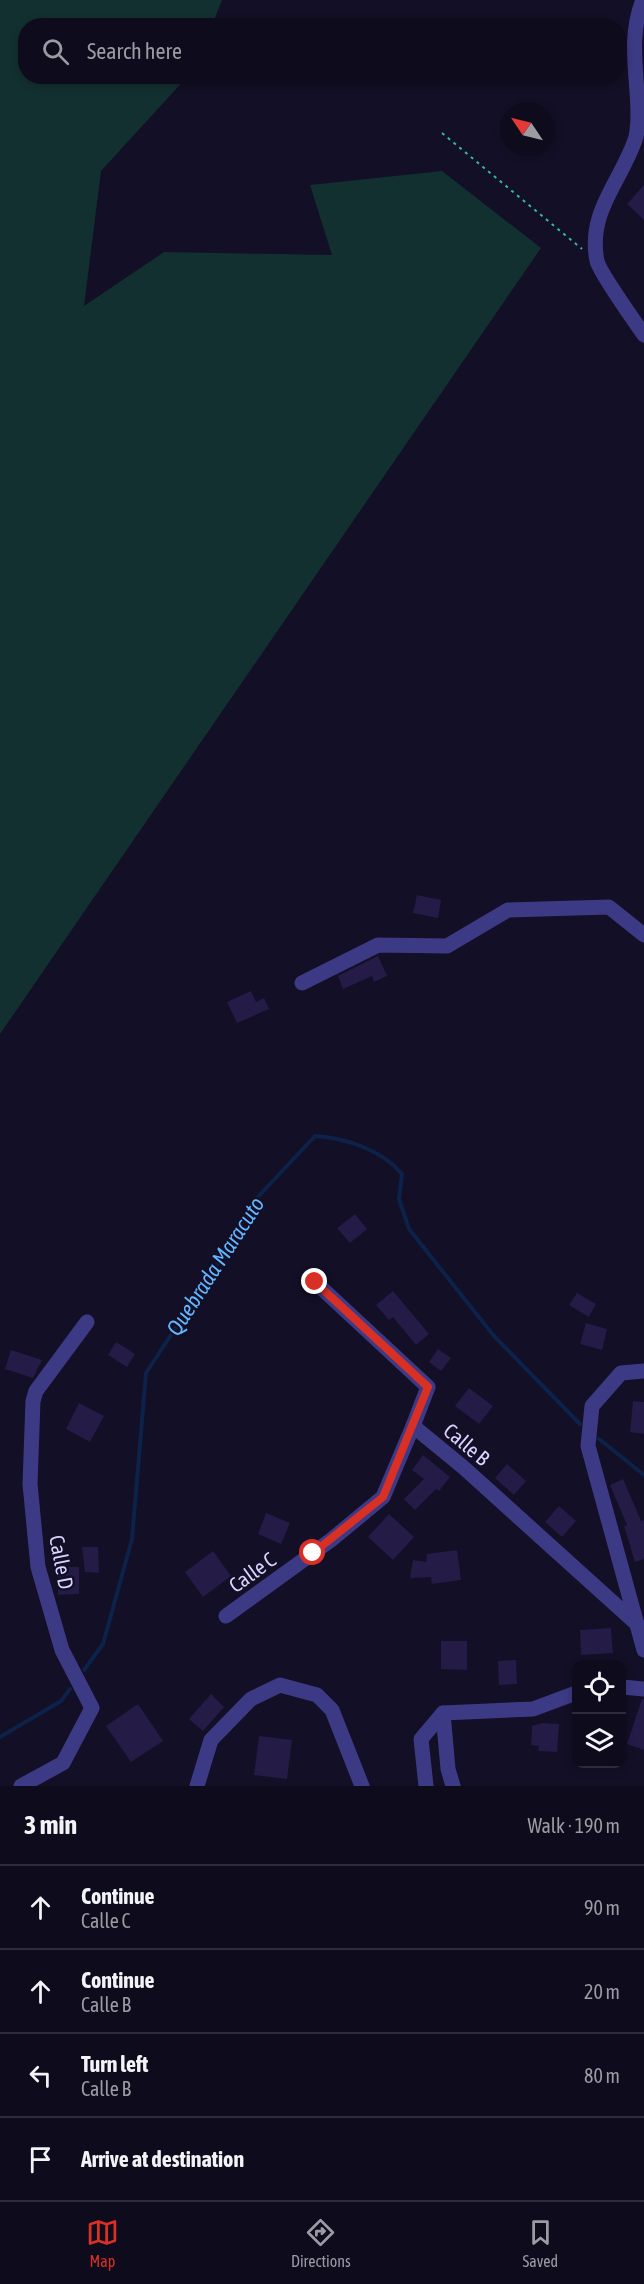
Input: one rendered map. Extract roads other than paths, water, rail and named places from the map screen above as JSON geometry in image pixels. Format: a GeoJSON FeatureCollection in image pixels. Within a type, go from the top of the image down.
{"type":"FeatureCollection","features":[{"type":"Feature","properties":{"kind":"street"},"geometry":{"type":"LineString","coordinates":[[643,0],[634,55],[639,103],[636,136],[597,216],[597,263],[644,335]]}},
{"type":"Feature","properties":{"kind":"street"},"geometry":{"type":"LineString","coordinates":[[302,983],[378,945],[447,946],[508,910],[609,906],[644,934]]}},
{"type":"Feature","properties":{"kind":"street","name":"Calle B"},"geometry":{"type":"LineString","coordinates":[[315,1282],[428,1387],[413,1426],[463,1467],[638,1625]]}},
{"type":"Feature","properties":{"kind":"street","name":"Calle D"},"geometry":{"type":"LineString","coordinates":[[21,1786],[63,1763],[92,1708],[62,1650],[38,1567],[30,1484],[33,1401],[36,1391],[87,1322]]}},
{"type":"Feature","properties":{"kind":"street"},"geometry":{"type":"LineString","coordinates":[[644,1371],[621,1373],[592,1406],[588,1446],[644,1650]]}},
{"type":"Feature","properties":{"kind":"street","name":"Calle C"},"geometry":{"type":"LineString","coordinates":[[226,1616],[331,1540],[383,1497],[413,1426]]}},
{"type":"Feature","properties":{"kind":"street"},"geometry":{"type":"LineString","coordinates":[[197,1786],[211,1740],[251,1699],[280,1685],[317,1695],[333,1710],[362,1786]]}},
{"type":"Feature","properties":{"kind":"street"},"geometry":{"type":"LineString","coordinates":[[626,1687],[644,1689]]}},
{"type":"Feature","properties":{"kind":"street"},"geometry":{"type":"LineString","coordinates":[[426,1786],[421,1739],[443,1713],[532,1709],[572,1694]]}},
{"type":"Feature","properties":{"kind":"street"},"geometry":{"type":"LineString","coordinates":[[443,1713],[448,1769],[453,1786]]}},
{"type":"Feature","properties":{"kind":"waterway","name":"Quebrada Maracuto"},"geometry":{"type":"LineString","coordinates":[[84,1670],[103,1644],[132,1539],[146,1373],[230,1245],[255,1200],[315,1136],[339,1139],[363,1147],[384,1158],[402,1174],[399,1199],[409,1229],[494,1336],[580,1424]]}},
{"type":"Feature","properties":{"kind":"waterway","name":"Quebrada Maracuto"},"geometry":{"type":"LineString","coordinates":[[599,1439],[644,1475]]}},
{"type":"Feature","properties":{"kind":"waterway","name":"Quebrada Maracuto"},"geometry":{"type":"LineString","coordinates":[[0,1737],[61,1701],[70,1689]]}}]}
